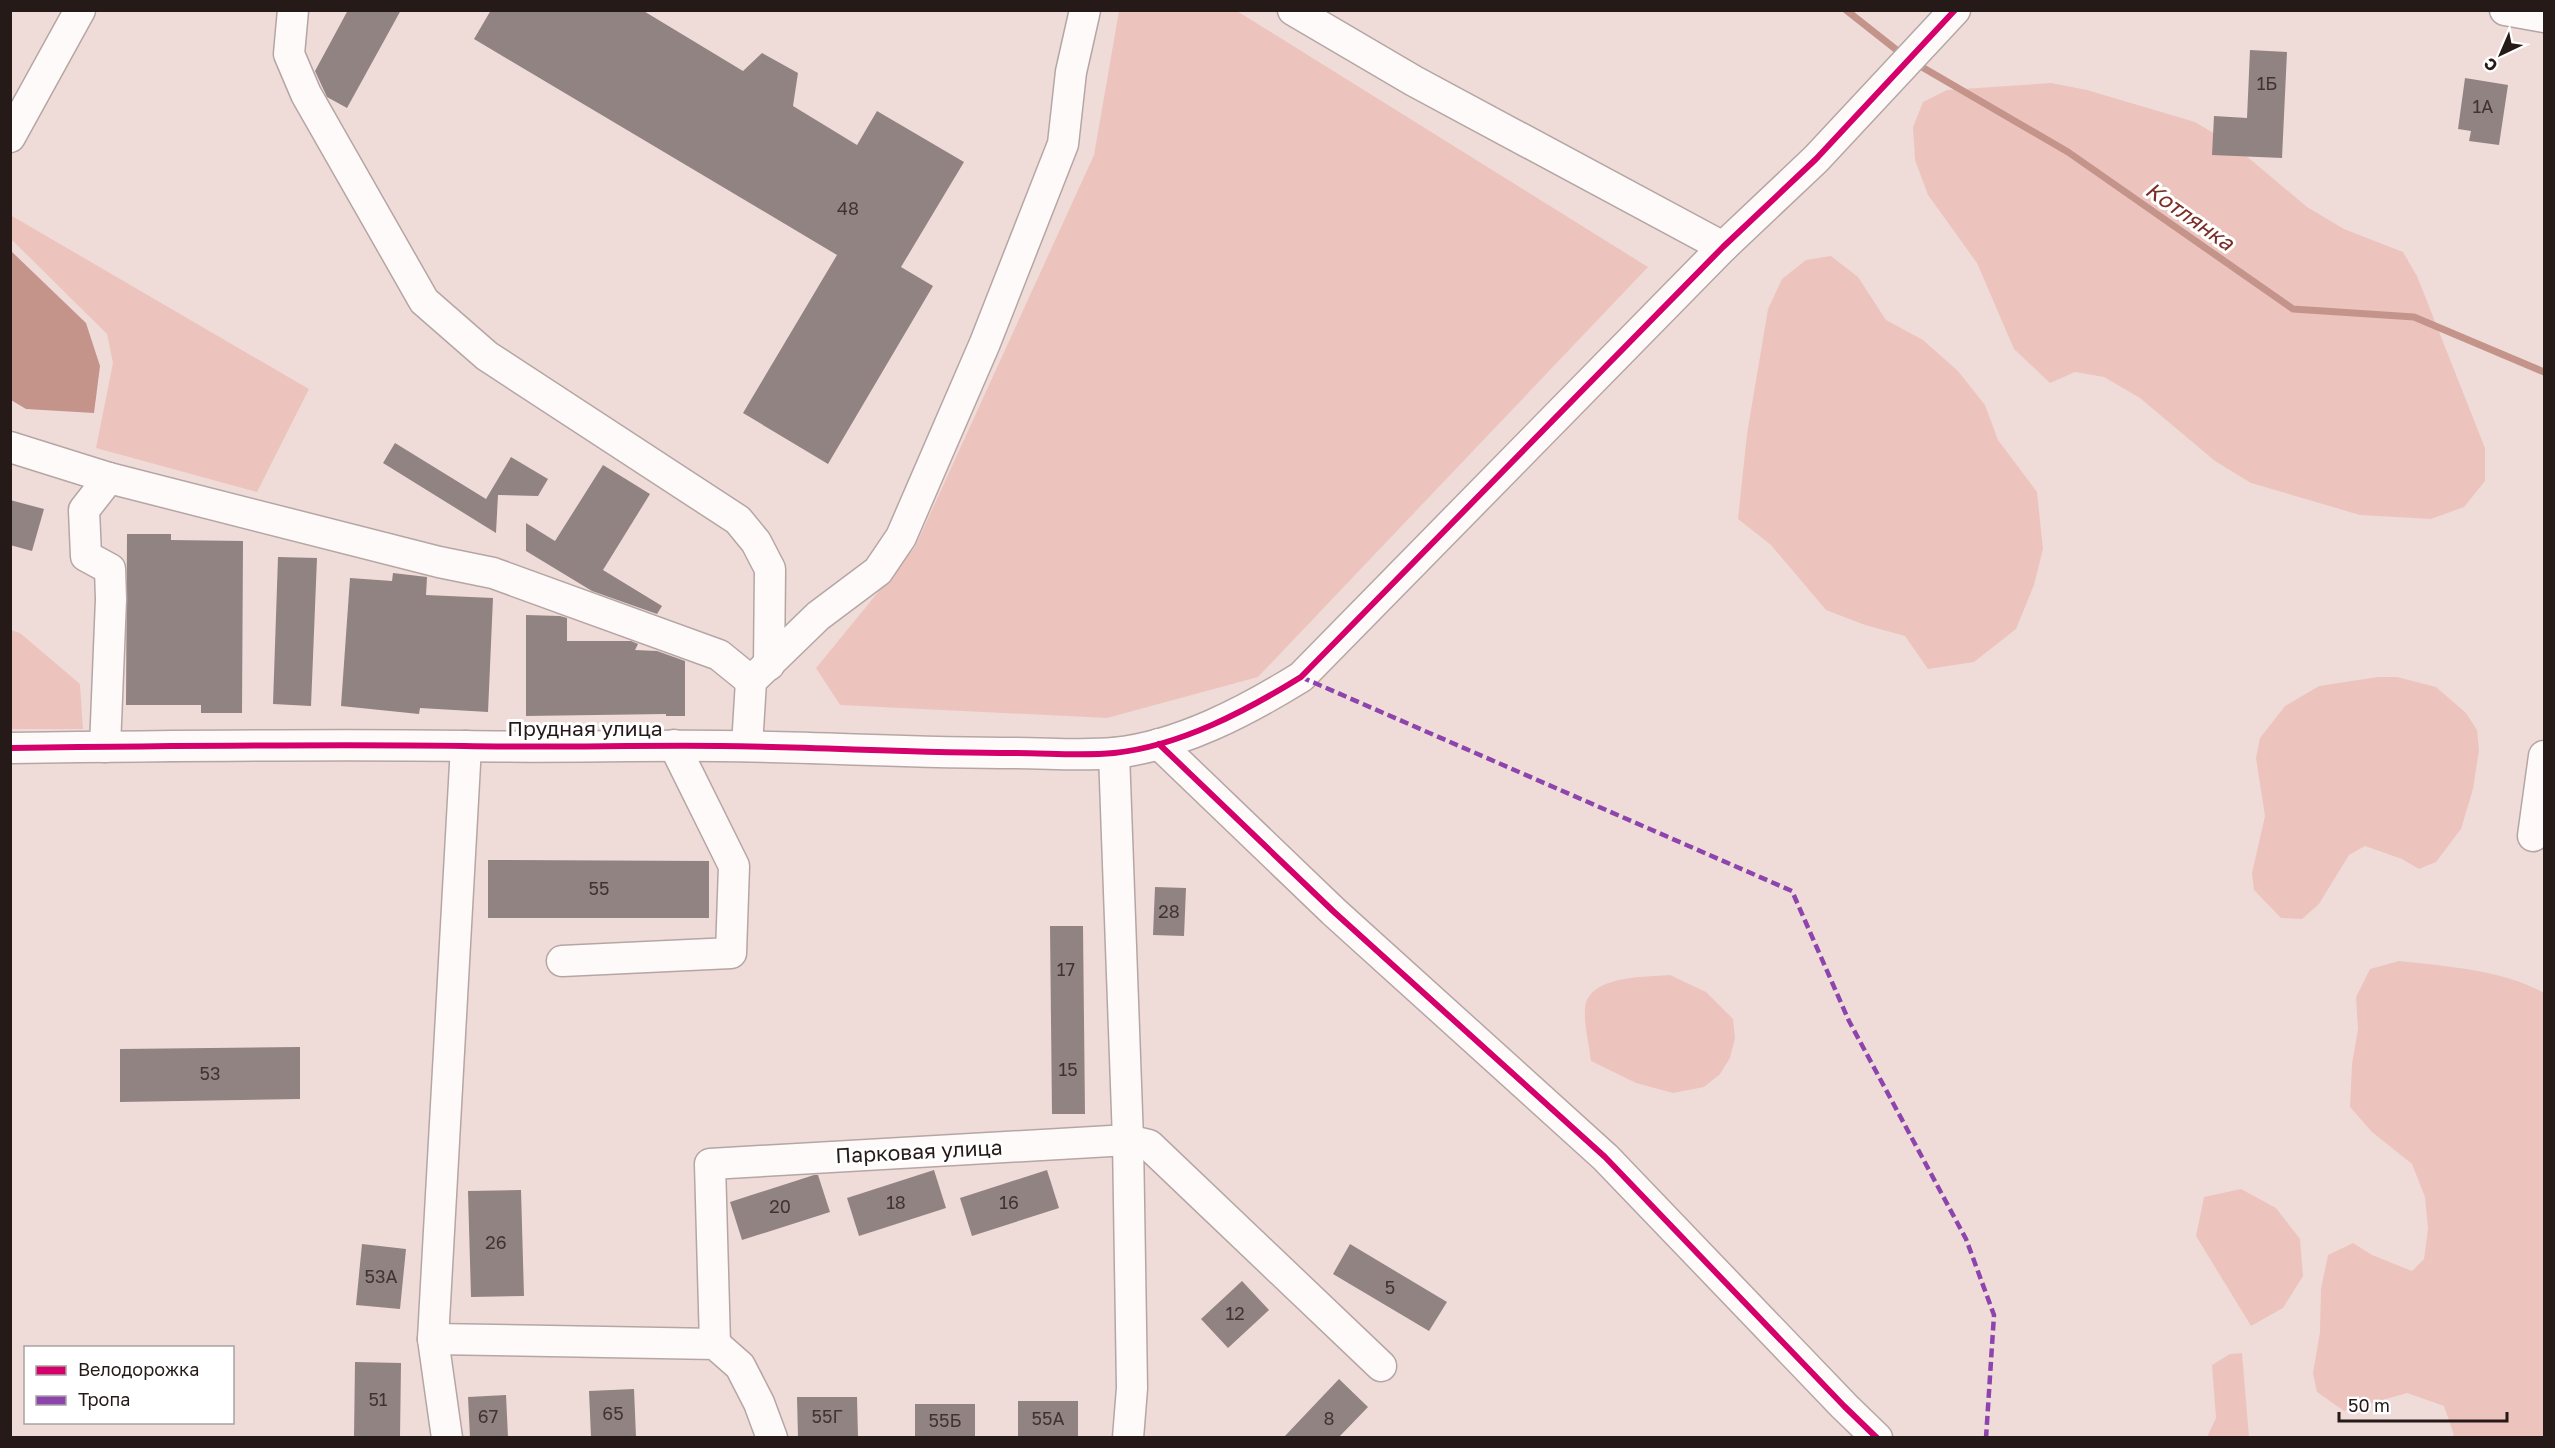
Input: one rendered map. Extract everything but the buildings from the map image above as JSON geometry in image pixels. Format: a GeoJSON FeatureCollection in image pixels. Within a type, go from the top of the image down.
{"type":"FeatureCollection","features":[{"type":"Feature","properties":{"kind":"street"},"geometry":{"type":"LineString","coordinates":[[10,137],[80,10]]}},
{"type":"Feature","properties":{"kind":"street"},"geometry":{"type":"LineString","coordinates":[[293,10],[289,54],[306,94],[424,301],[487,356],[738,520],[756,542],[770,569],[760,673],[747,746]]}},
{"type":"Feature","properties":{"kind":"street"},"geometry":{"type":"LineString","coordinates":[[760,673],[818,616],[878,571],[901,537],[985,342],[1063,144],[1071,72],[1085,10]]}},
{"type":"Feature","properties":{"kind":"street"},"geometry":{"type":"LineString","coordinates":[[1293,10],[1414,81],[1723,247]]}},
{"type":"Feature","properties":{"kind":"street","name":"Прудная улица"},"geometry":{"type":"LineString","coordinates":[[10,748],[256,747],[327,744],[674,745],[985,753],[1114,753],[1159,744],[1216,723],[1253,707],[1301,677],[1723,247],[1816,159],[1955,10]]}},
{"type":"Feature","properties":{"kind":"street"},"geometry":{"type":"LineString","coordinates":[[2505,10],[2544,17]]}},
{"type":"Feature","properties":{"kind":"street"},"geometry":{"type":"LineString","coordinates":[[10,447],[109,478],[440,562],[493,573],[719,654],[760,673]]}},
{"type":"Feature","properties":{"kind":"street"},"geometry":{"type":"LineString","coordinates":[[105,747],[111,599],[110,569],[86,556],[84,510],[109,478]]}},
{"type":"Feature","properties":{"kind":"street"},"geometry":{"type":"LineString","coordinates":[[1159,744],[1333,911],[1605,1157],[1877,1437]]}},
{"type":"Feature","properties":{"kind":"street"},"geometry":{"type":"LineString","coordinates":[[562,961],[731,953],[734,866],[674,745]]}},
{"type":"Feature","properties":{"kind":"street"},"geometry":{"type":"LineString","coordinates":[[447,1437],[433,1339],[466,746]]}},
{"type":"Feature","properties":{"kind":"street"},"geometry":{"type":"LineString","coordinates":[[1114,753],[1128,1140],[1132,1388],[1128,1437]]}},
{"type":"Feature","properties":{"kind":"street"},"geometry":{"type":"LineString","coordinates":[[2533,836],[2544,756]]}},
{"type":"Feature","properties":{"kind":"street","name":"Парковая улица"},"geometry":{"type":"LineString","coordinates":[[715,1344],[710,1164],[1128,1140],[1149,1145],[1380,1366]]}},
{"type":"Feature","properties":{"kind":"street"},"geometry":{"type":"LineString","coordinates":[[433,1339],[715,1344],[740,1366],[772,1437]]}},
{"type":"Feature","properties":{"kind":"shaded area"},"geometry":{"type":"Polygon","coordinates":[[[1119,11],[1237,11],[1648,267],[1258,677],[1107,718],[840,705],[816,668],[915,547],[1094,155],[1119,11]]]}},
{"type":"Feature","properties":{"kind":"shaded area"},"geometry":{"type":"Polygon","coordinates":[[[2051,83],[2087,90],[2195,122],[2232,144],[2307,207],[2344,229],[2403,252],[2417,276],[2485,448],[2485,481],[2464,507],[2431,519],[2360,515],[2251,483],[2215,461],[2140,398],[2104,377],[2075,372],[2050,383],[2014,349],[1977,263],[1928,195],[1915,160],[1913,127],[1923,102],[1947,90],[2051,83]]]}},
{"type":"Feature","properties":{"kind":"shaded area"},"geometry":{"type":"Polygon","coordinates":[[[12,216],[309,389],[257,492],[96,448],[113,363],[107,334],[11,239],[12,216]]]}},
{"type":"Feature","properties":{"kind":"shaded area"},"geometry":{"type":"Polygon","coordinates":[[[10,250],[86,323],[100,366],[94,413],[26,409],[11,400],[10,250]]]}},
{"type":"Feature","properties":{"kind":"shaded area"},"geometry":{"type":"Polygon","coordinates":[[[1831,256],[1858,277],[1886,320],[1923,340],[1958,371],[1985,405],[1998,440],[2037,492],[2043,549],[2034,585],[2016,629],[1974,662],[1928,669],[1905,636],[1865,625],[1826,610],[1771,545],[1738,519],[1747,434],[1768,309],[1782,279],[1806,260],[1831,256]]]}},
{"type":"Feature","properties":{"kind":"shaded area"},"geometry":{"type":"Polygon","coordinates":[[[11,630],[20,633],[80,684],[83,729],[11,729],[11,630]]]}},
{"type":"Feature","properties":{"kind":"shaded area"},"geometry":{"type":"Polygon","coordinates":[[[2378,677],[2397,677],[2436,687],[2466,713],[2477,730],[2479,750],[2473,789],[2461,829],[2436,862],[2419,869],[2402,859],[2365,846],[2349,855],[2319,904],[2302,919],[2281,918],[2254,890],[2252,873],[2265,816],[2256,758],[2260,738],[2285,706],[2319,686],[2378,677]]]}},
{"type":"Feature","properties":{"kind":"shaded area"},"geometry":{"type":"Polygon","coordinates":[[[2399,961],[2493,974],[2528,985],[2544,993],[2544,1437],[2452,1437],[2454,1435],[2444,1406],[2407,1393],[2344,1411],[2317,1392],[2313,1373],[2320,1332],[2321,1289],[2328,1255],[2353,1243],[2372,1255],[2412,1271],[2424,1259],[2428,1229],[2425,1197],[2412,1164],[2372,1132],[2350,1107],[2352,1064],[2358,1029],[2356,997],[2370,969],[2399,961]]]}},
{"type":"Feature","properties":{"kind":"shaded area"},"geometry":{"type":"Polygon","coordinates":[[[1670,975],[1706,992],[1733,1019],[1735,1038],[1730,1058],[1720,1074],[1704,1087],[1673,1093],[1636,1083],[1591,1061],[1585,1015],[1588,998],[1606,984],[1633,978],[1670,975]]]}},
{"type":"Feature","properties":{"kind":"shaded area"},"geometry":{"type":"Polygon","coordinates":[[[2241,1189],[2276,1208],[2300,1239],[2303,1276],[2283,1308],[2251,1326],[2196,1236],[2204,1197],[2241,1189]]]}},
{"type":"Feature","properties":{"kind":"shaded area"},"geometry":{"type":"Polygon","coordinates":[[[2242,1353],[2249,1437],[2207,1437],[2216,1418],[2212,1365],[2230,1354],[2242,1353]]]}},
{"type":"Feature","properties":{"kind":"waterway","name":"Котлянка"},"geometry":{"type":"LineString","coordinates":[[1846,10],[1903,55]]}},
{"type":"Feature","properties":{"kind":"waterway","name":"Котлянка"},"geometry":{"type":"LineString","coordinates":[[1915,63],[2068,152],[2293,309],[2414,317],[2544,372]]}},
{"type":"Feature","properties":{"kind":"marked path"},"geometry":{"type":"LineString","coordinates":[[1301,677],[1792,891],[1849,1021],[1966,1239],[1994,1315],[1986,1438]]}},
{"type":"Feature","properties":{"kind":"cycle path"},"geometry":{"type":"LineString","coordinates":[[10,748],[294,745],[688,746],[1090,754],[1139,749],[1188,735],[1235,714],[1301,677],[1723,247],[1816,159],[1955,10]]}},
{"type":"Feature","properties":{"kind":"cycle path"},"geometry":{"type":"LineString","coordinates":[[1159,744],[1333,911],[1605,1157],[1877,1438]]}}]}
